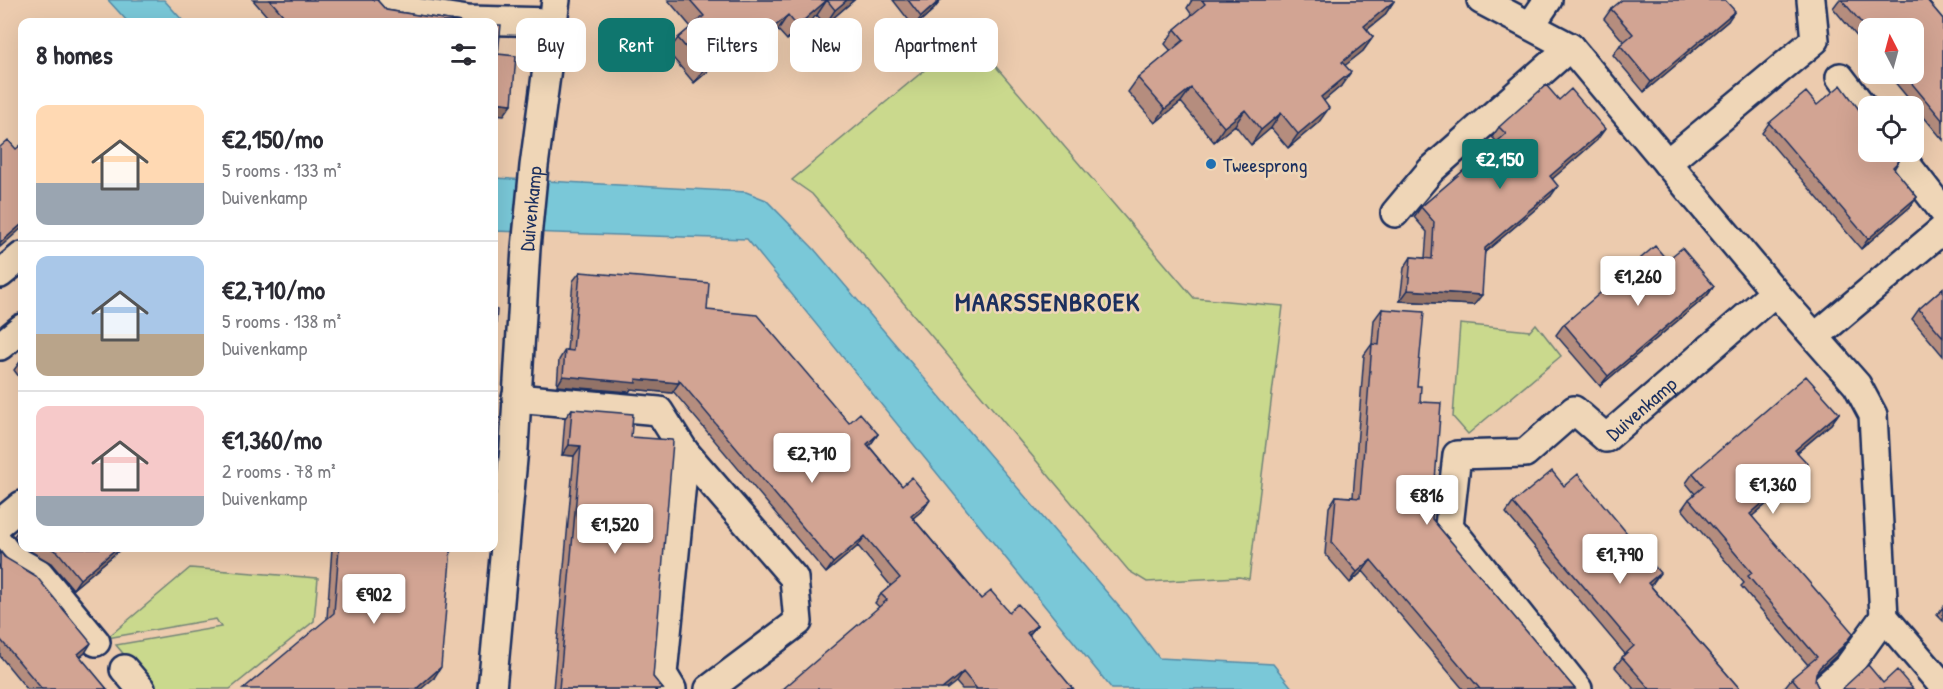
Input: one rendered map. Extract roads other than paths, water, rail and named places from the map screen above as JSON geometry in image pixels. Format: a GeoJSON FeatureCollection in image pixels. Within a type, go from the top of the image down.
{"type":"FeatureCollection","features":[{"type":"Feature","properties":{"kind":"street","name":"Duivenkamp"},"geometry":{"type":"LineString","coordinates":[[392,0],[402,10],[455,18]]}},
{"type":"Feature","properties":{"kind":"street"},"geometry":{"type":"LineString","coordinates":[[1481,0],[1570,47],[1775,292],[1857,385],[1873,415],[1884,617],[1943,686]]}},
{"type":"Feature","properties":{"kind":"street"},"geometry":{"type":"LineString","coordinates":[[1531,25],[1548,0]]}},
{"type":"Feature","properties":{"kind":"street"},"geometry":{"type":"LineString","coordinates":[[1667,163],[1815,40],[1811,0]]}},
{"type":"Feature","properties":{"kind":"street","name":"Duivenkamp"},"geometry":{"type":"LineString","coordinates":[[487,18],[554,11],[534,166],[516,398],[504,447],[492,689]]}},
{"type":"Feature","properties":{"kind":"street"},"geometry":{"type":"LineString","coordinates":[[1395,213],[1431,170],[1570,47]]}},
{"type":"Feature","properties":{"kind":"street"},"geometry":{"type":"LineString","coordinates":[[1840,77],[1858,101]]}},
{"type":"Feature","properties":{"kind":"street"},"geometry":{"type":"LineString","coordinates":[[1905,162],[1943,210]]}},
{"type":"Feature","properties":{"kind":"street"},"geometry":{"type":"LineString","coordinates":[[1815,337],[1943,229]]}},
{"type":"Feature","properties":{"kind":"street"},"geometry":{"type":"LineString","coordinates":[[0,274],[18,259]]}},
{"type":"Feature","properties":{"kind":"street","name":"Duivenkamp"},"geometry":{"type":"LineString","coordinates":[[1578,689],[1449,526],[1457,454],[1525,453],[1574,410],[1606,438],[1775,292]]}},
{"type":"Feature","properties":{"kind":"street"},"geometry":{"type":"LineString","coordinates":[[0,346],[18,331]]}},
{"type":"Feature","properties":{"kind":"street"},"geometry":{"type":"LineString","coordinates":[[516,398],[659,411],[685,453],[794,578],[798,622],[710,689]]}},
{"type":"Feature","properties":{"kind":"street"},"geometry":{"type":"LineString","coordinates":[[672,689],[663,674],[685,453]]}},
{"type":"Feature","properties":{"kind":"street"},"geometry":{"type":"LineString","coordinates":[[0,523],[18,509]]}},
{"type":"Feature","properties":{"kind":"street"},"geometry":{"type":"LineString","coordinates":[[0,544],[10,557],[39,573],[96,642]]}},
{"type":"Feature","properties":{"kind":"street"},"geometry":{"type":"LineString","coordinates":[[1823,689],[1848,668],[1884,617]]}},
{"type":"Feature","properties":{"kind":"water"},"geometry":{"type":"Polygon","coordinates":[[[108,0],[164,0],[180,18],[124,18],[108,0]]]}},
{"type":"Feature","properties":{"kind":"water"},"geometry":{"type":"Polygon","coordinates":[[[498,178],[746,192],[766,200],[814,249],[1127,616],[1159,658],[1273,664],[1293,689],[1112,689],[747,239],[498,231],[498,178]]]}},
{"type":"Feature","properties":{"kind":"place","name":"Tweesprong"},"geometry":{"type":"Point","coordinates":[1211,164]}},
{"type":"Feature","properties":{"kind":"district","name":"MAARSSENBROEK"},"geometry":{"type":"Point","coordinates":[1048,301]}}]}
